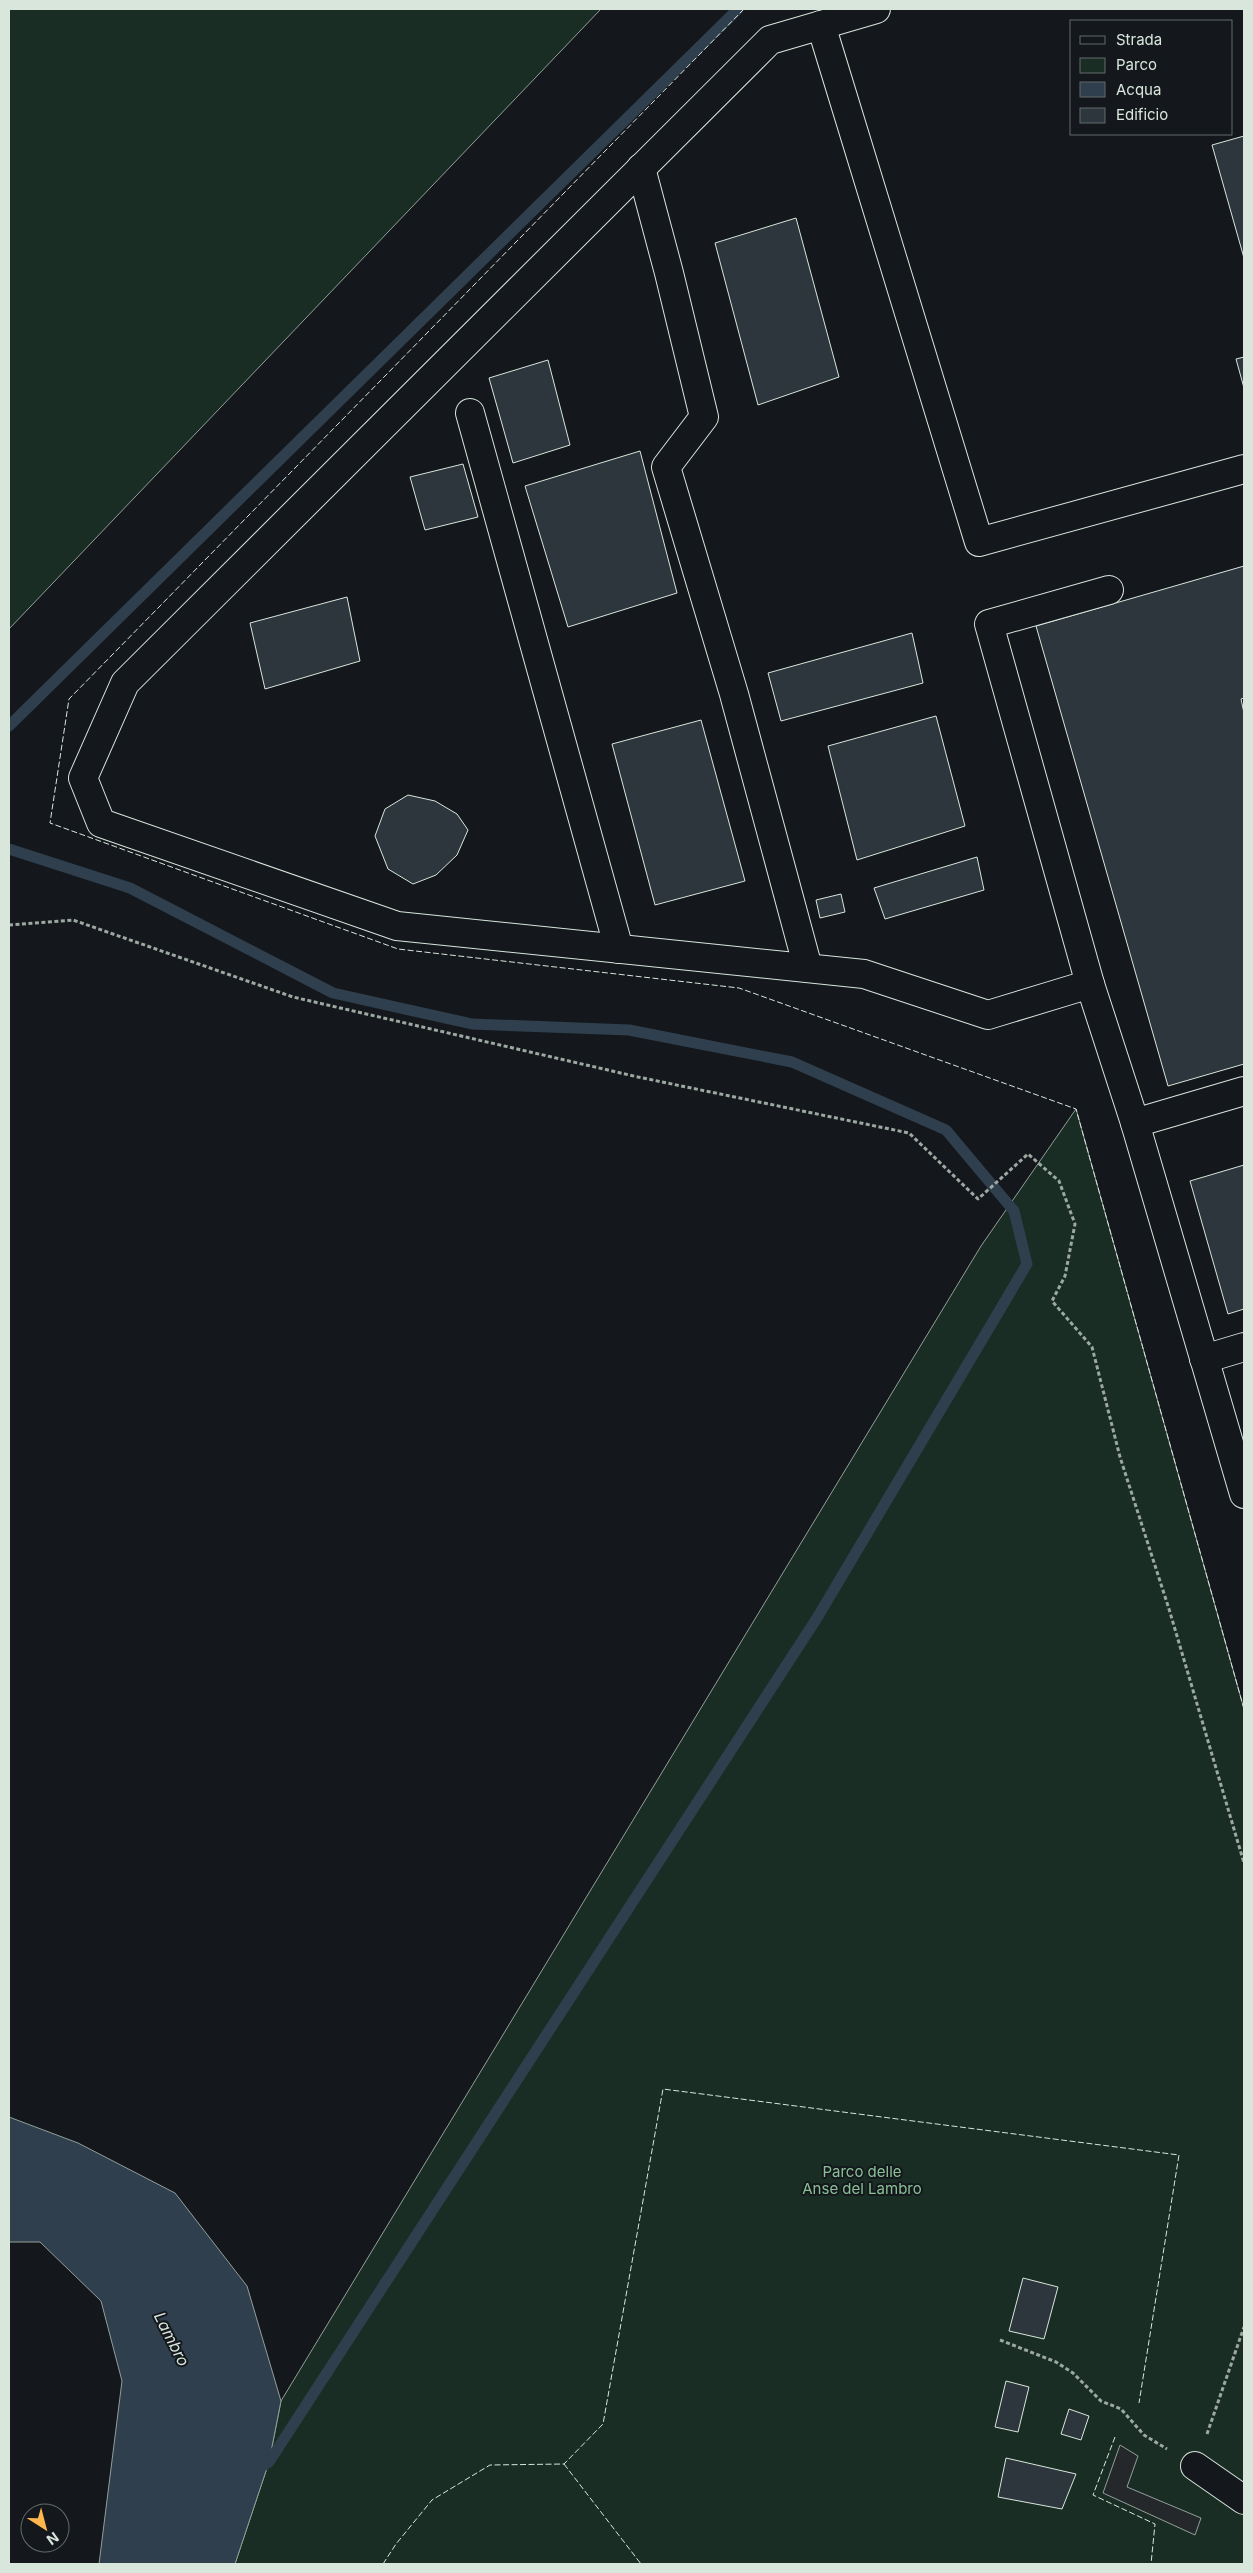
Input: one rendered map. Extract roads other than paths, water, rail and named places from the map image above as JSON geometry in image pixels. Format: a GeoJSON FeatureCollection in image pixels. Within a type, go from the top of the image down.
{"type":"FeatureCollection","features":[{"type":"Feature","properties":{"kind":"street"},"geometry":{"type":"LineString","coordinates":[[876,9],[770,40],[126,683],[83,778],[100,822],[397,926],[864,974],[988,1015],[1090,984]]}},
{"type":"Feature","properties":{"kind":"street"},"geometry":{"type":"LineString","coordinates":[[821,25],[979,542],[1244,469]]}},
{"type":"Feature","properties":{"kind":"street"},"geometry":{"type":"LineString","coordinates":[[641,168],[669,272],[704,417],[666,467],[734,694],[808,968]]}},
{"type":"Feature","properties":{"kind":"street"},"geometry":{"type":"LineString","coordinates":[[470,413],[619,949]]}},
{"type":"Feature","properties":{"kind":"street"},"geometry":{"type":"LineString","coordinates":[[1109,590],[989,624],[1090,984],[1135,1123],[1244,1494]]}},
{"type":"Feature","properties":{"kind":"street"},"geometry":{"type":"LineString","coordinates":[[1135,1123],[1244,1091]]}},
{"type":"Feature","properties":{"kind":"street"},"geometry":{"type":"LineString","coordinates":[[1204,1359],[1244,1348]]}},
{"type":"Feature","properties":{"kind":"street"},"geometry":{"type":"LineString","coordinates":[[1195,2466],[1244,2500]]}},
{"type":"Feature","properties":{"kind":"water","name":"Lambro"},"geometry":{"type":"Polygon","coordinates":[[[9,2117],[78,2143],[175,2193],[247,2286],[281,2401],[269,2462],[235,2564],[99,2564],[122,2381],[101,2301],[40,2242],[9,2242],[9,2117]]]}},
{"type":"Feature","properties":{"kind":"waterway"},"geometry":{"type":"LineString","coordinates":[[9,726],[738,9]]}},
{"type":"Feature","properties":{"kind":"waterway"},"geometry":{"type":"LineString","coordinates":[[9,849],[130,888],[333,993],[472,1024],[629,1030],[792,1062],[946,1130],[1014,1211],[1027,1264],[817,1618],[269,2462],[256,2470]]}},
{"type":"Feature","properties":{"kind":"park label","name":"Parco delle Anse del Lambro"},"geometry":{"type":"Point","coordinates":[862,2180]}}]}
